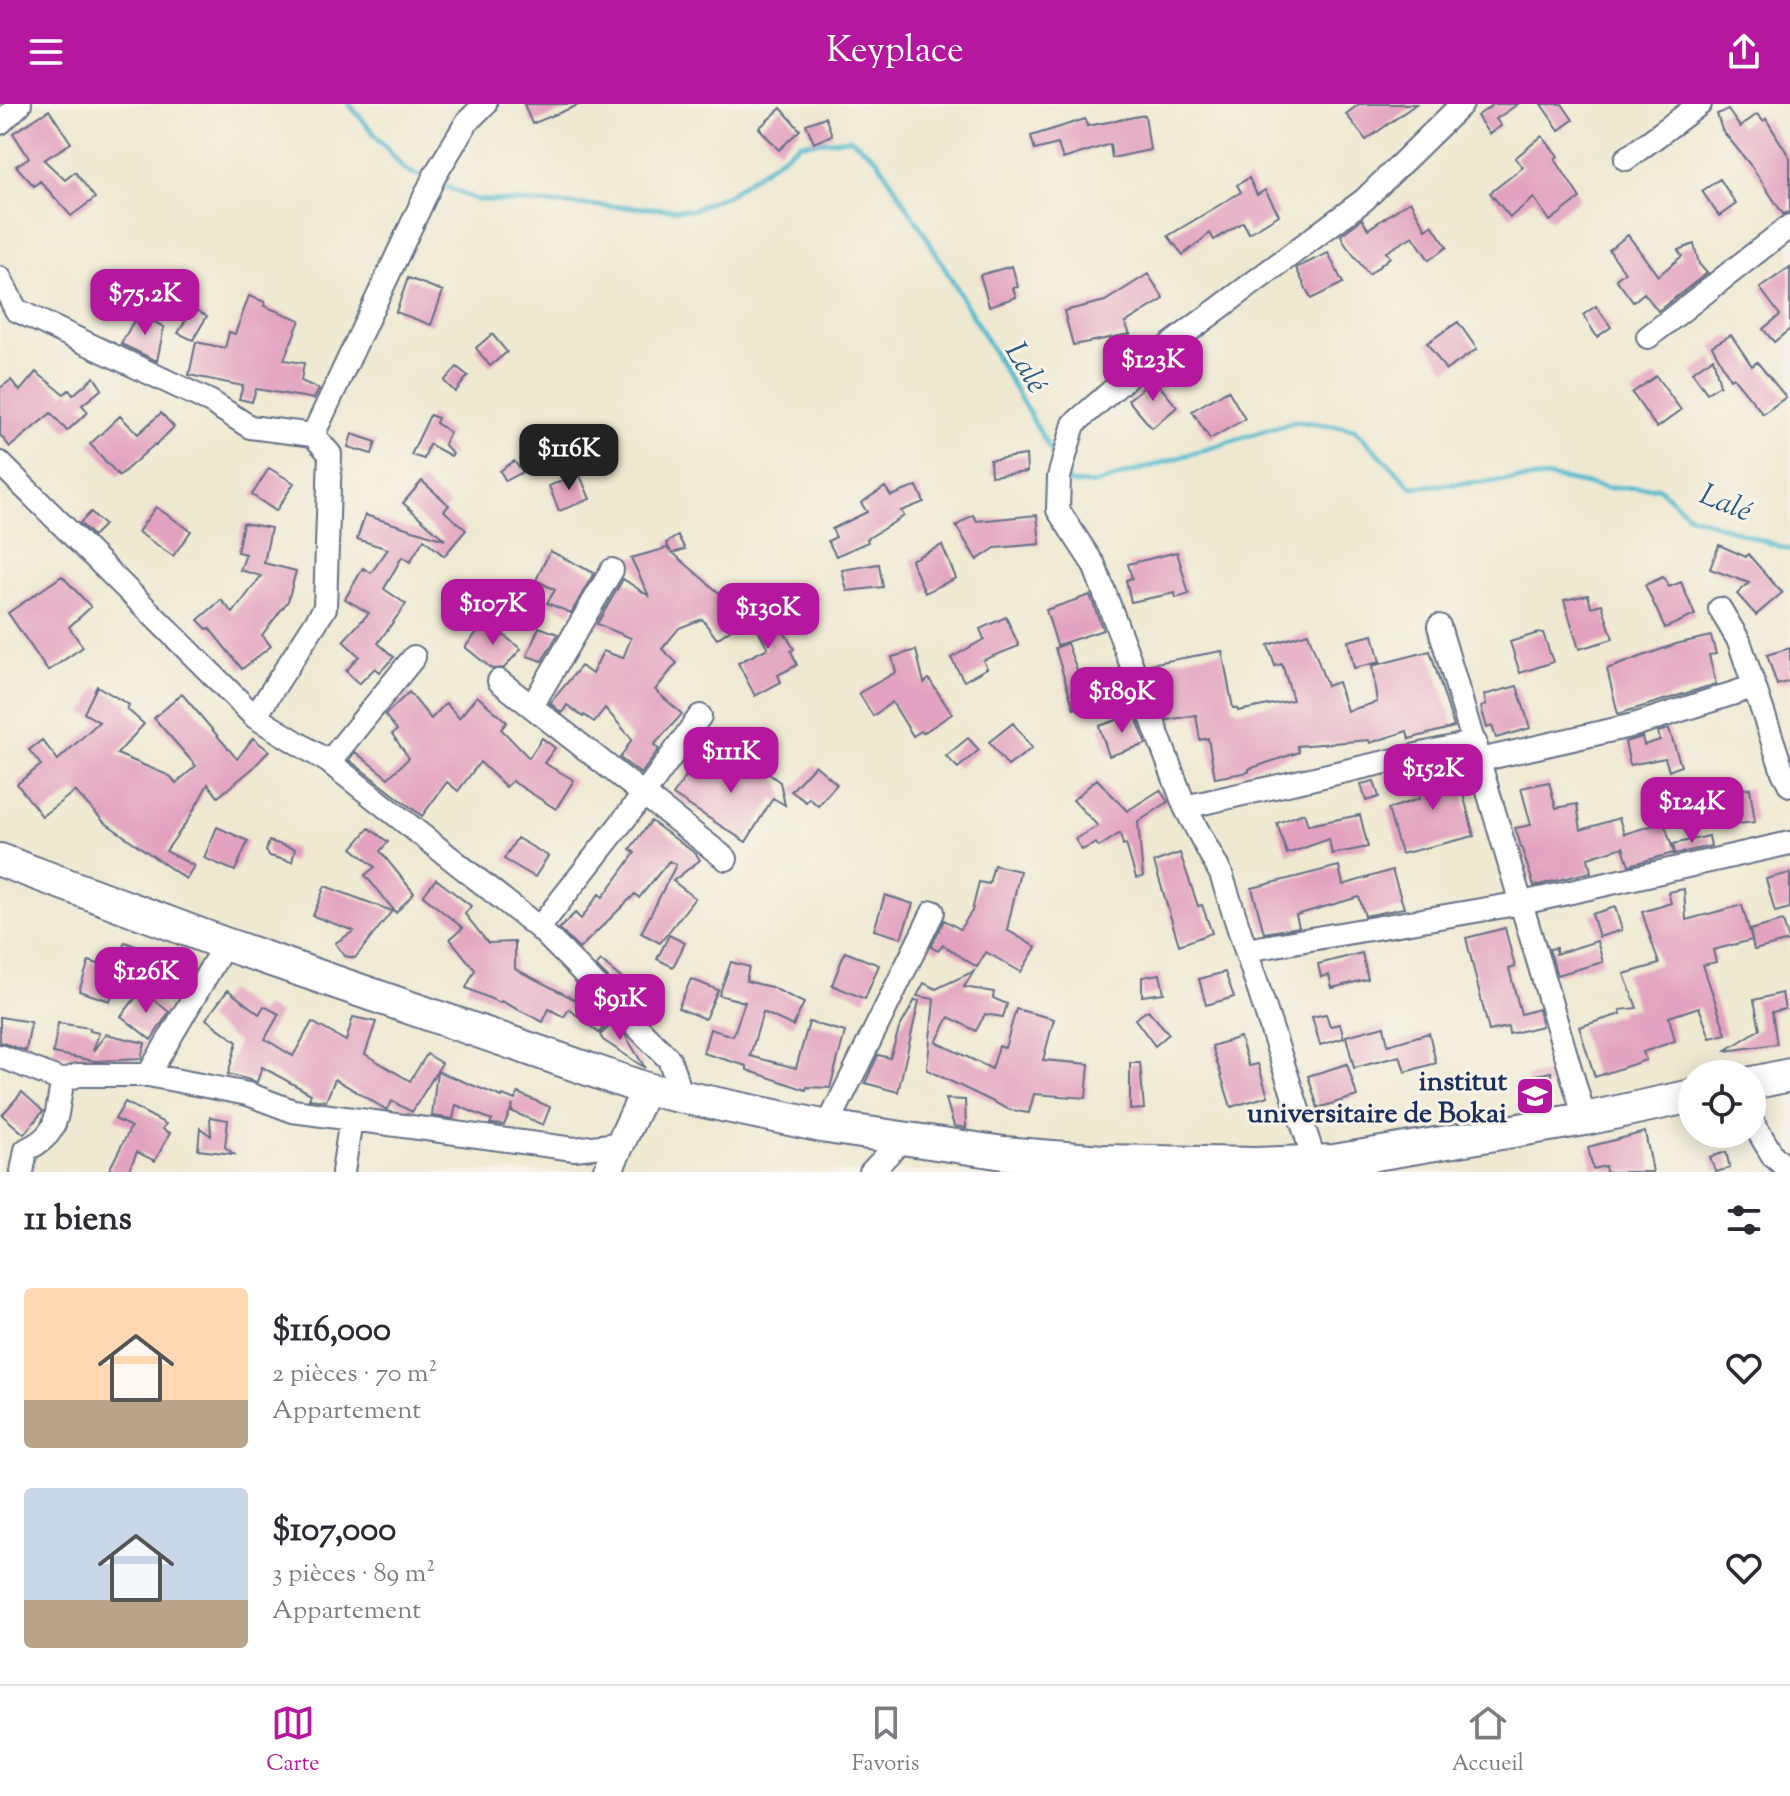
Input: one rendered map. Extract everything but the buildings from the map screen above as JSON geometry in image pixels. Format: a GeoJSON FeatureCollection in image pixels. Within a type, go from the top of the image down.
{"type":"FeatureCollection","features":[{"type":"Feature","properties":{"kind":"highway"},"geometry":{"type":"LineString","coordinates":[[0,860],[225,944],[646,1089],[827,1127],[905,1137],[1003,1163],[1320,1167],[1678,1099]]}},
{"type":"Feature","properties":{"kind":"highway"},"geometry":{"type":"LineString","coordinates":[[1766,1080],[1790,1075]]}},
{"type":"Feature","properties":{"kind":"main road"},"geometry":{"type":"LineString","coordinates":[[607,1172],[646,1089]]}},
{"type":"Feature","properties":{"kind":"street"},"geometry":{"type":"LineString","coordinates":[[0,123],[20,104]]}},
{"type":"Feature","properties":{"kind":"street"},"geometry":{"type":"LineString","coordinates":[[313,435],[432,182],[467,122],[485,104]]}},
{"type":"Feature","properties":{"kind":"street"},"geometry":{"type":"LineString","coordinates":[[1320,1167],[1221,874],[1185,807],[1094,565],[1058,510],[1062,468],[1074,424],[1131,374],[1364,200],[1462,104]]}},
{"type":"Feature","properties":{"kind":"street"},"geometry":{"type":"LineString","coordinates":[[1626,159],[1700,104]]}},
{"type":"Feature","properties":{"kind":"street"},"geometry":{"type":"LineString","coordinates":[[1648,337],[1790,226]]}},
{"type":"Feature","properties":{"kind":"street"},"geometry":{"type":"LineString","coordinates":[[0,278],[16,310],[211,402],[250,427],[313,435],[330,454],[325,608],[255,717]]}},
{"type":"Feature","properties":{"kind":"street"},"geometry":{"type":"LineString","coordinates":[[0,463],[255,717],[329,762],[539,928],[669,1059],[683,1098]]}},
{"type":"Feature","properties":{"kind":"street"},"geometry":{"type":"LineString","coordinates":[[532,706],[612,570]]}},
{"type":"Feature","properties":{"kind":"street"},"geometry":{"type":"LineString","coordinates":[[1720,609],[1739,641],[1790,785]]}},
{"type":"Feature","properties":{"kind":"street"},"geometry":{"type":"LineString","coordinates":[[1439,626],[1585,1119]]}},
{"type":"Feature","properties":{"kind":"street"},"geometry":{"type":"LineString","coordinates":[[329,762],[414,657]]}},
{"type":"Feature","properties":{"kind":"street"},"geometry":{"type":"LineString","coordinates":[[499,681],[726,859]]}},
{"type":"Feature","properties":{"kind":"street"},"geometry":{"type":"LineString","coordinates":[[1185,807],[1477,751],[1634,725],[1753,687]]}},
{"type":"Feature","properties":{"kind":"street"},"geometry":{"type":"LineString","coordinates":[[539,928],[644,794],[700,716]]}},
{"type":"Feature","properties":{"kind":"street"},"geometry":{"type":"LineString","coordinates":[[1246,950],[1522,903],[1790,843]]}},
{"type":"Feature","properties":{"kind":"street"},"geometry":{"type":"LineString","coordinates":[[827,1127],[933,912]]}},
{"type":"Feature","properties":{"kind":"street"},"geometry":{"type":"LineString","coordinates":[[148,1075],[225,944]]}},
{"type":"Feature","properties":{"kind":"street"},"geometry":{"type":"LineString","coordinates":[[0,1056],[63,1081],[78,1075],[148,1075],[248,1094],[293,1111],[574,1149],[619,1144]]}},
{"type":"Feature","properties":{"kind":"street"},"geometry":{"type":"LineString","coordinates":[[22,1172],[26,1150],[44,1141],[57,1117],[63,1081]]}},
{"type":"Feature","properties":{"kind":"street"},"geometry":{"type":"LineString","coordinates":[[343,1172],[351,1119]]}},
{"type":"Feature","properties":{"kind":"street"},"geometry":{"type":"LineString","coordinates":[[871,1172],[905,1137]]}},
{"type":"Feature","properties":{"kind":"street"},"geometry":{"type":"LineString","coordinates":[[1766,1146],[1790,1171]]}},
{"type":"Feature","properties":{"kind":"waterway","name":"Lalé"},"geometry":{"type":"LineString","coordinates":[[349,104],[405,170],[428,179]]}},
{"type":"Feature","properties":{"kind":"waterway","name":"Lalé"},"geometry":{"type":"LineString","coordinates":[[437,183],[477,200],[692,210],[731,193],[801,143],[851,139],[877,159],[929,241],[1055,458]]}},
{"type":"Feature","properties":{"kind":"waterway","name":"Lalé"},"geometry":{"type":"LineString","coordinates":[[1067,477],[1070,483],[1094,484],[1296,421],[1354,429],[1412,487],[1551,477],[1608,488],[1658,487],[1689,515],[1790,550]]}},
{"type":"Feature","properties":{"kind":"place","name":"institut universitaire de Bokai"},"geometry":{"type":"Point","coordinates":[1535,1096]}}]}
